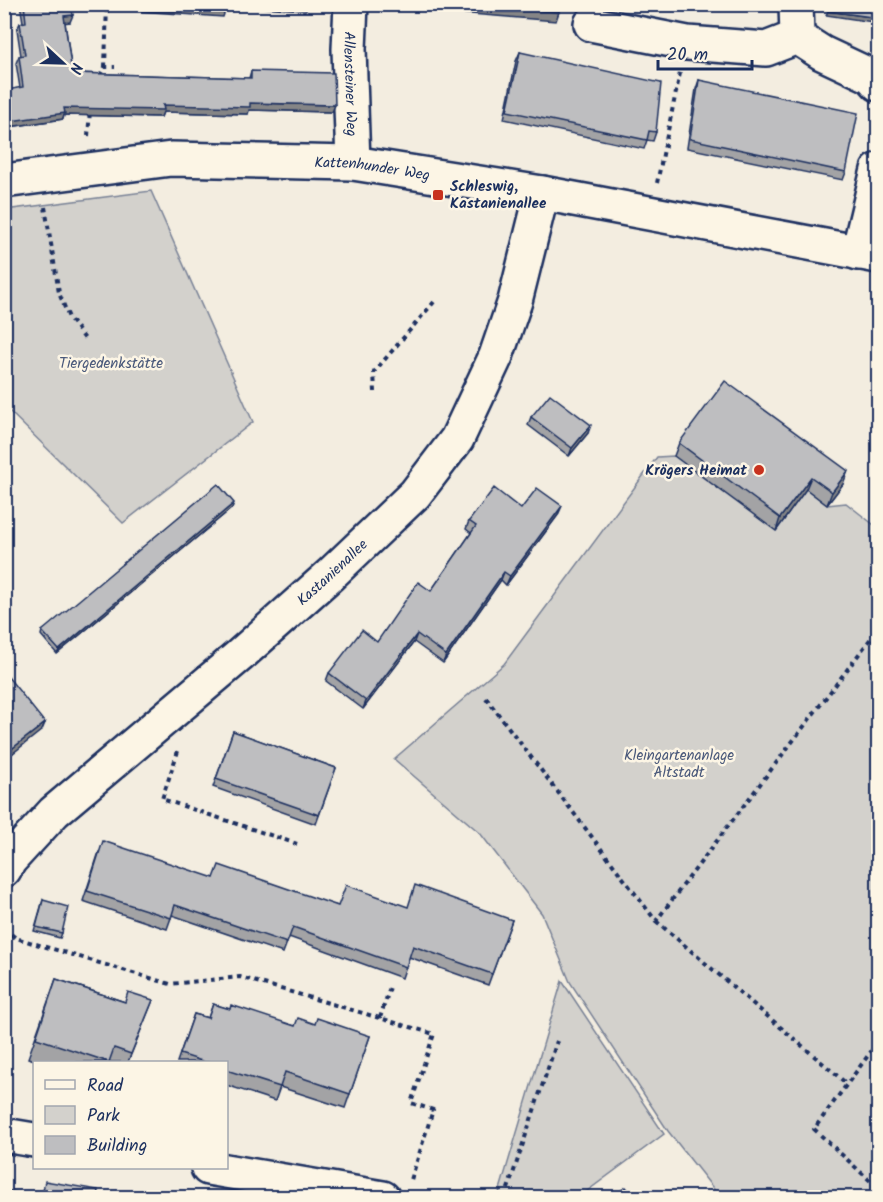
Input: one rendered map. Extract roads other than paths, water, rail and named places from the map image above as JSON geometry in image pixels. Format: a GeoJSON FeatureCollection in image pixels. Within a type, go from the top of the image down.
{"type":"FeatureCollection","features":[{"type":"Feature","properties":{"kind":"street","name":"Allensteiner Weg"},"geometry":{"type":"LineString","coordinates":[[351,4],[349,49],[353,163]]}},
{"type":"Feature","properties":{"kind":"street"},"geometry":{"type":"LineString","coordinates":[[796,4],[797,37]]}},
{"type":"Feature","properties":{"kind":"street"},"geometry":{"type":"LineString","coordinates":[[591,24],[687,43],[766,49],[797,37]]}},
{"type":"Feature","properties":{"kind":"street"},"geometry":{"type":"LineString","coordinates":[[797,37],[822,53],[871,76],[879,84]]}},
{"type":"Feature","properties":{"kind":"street","name":"Kattenhunder Weg"},"geometry":{"type":"LineString","coordinates":[[4,182],[171,159],[353,163],[542,193],[868,255]]}},
{"type":"Feature","properties":{"kind":"street"},"geometry":{"type":"LineString","coordinates":[[868,255],[879,170]]}},
{"type":"Feature","properties":{"kind":"street","name":"Kastanienallee"},"geometry":{"type":"LineString","coordinates":[[4,870],[10,860],[54,812],[314,590],[415,494],[457,439],[496,356],[515,301],[542,193]]}},
{"type":"Feature","properties":{"kind":"street"},"geometry":{"type":"LineString","coordinates":[[4,1135],[33,1140]]}},
{"type":"Feature","properties":{"kind":"street"},"geometry":{"type":"LineString","coordinates":[[223,1169],[396,1192]]}},
{"type":"Feature","properties":{"kind":"place","name":"Schleswig, Kastanienallee"},"geometry":{"type":"Point","coordinates":[438,195]}},
{"type":"Feature","properties":{"kind":"place","name":"Krögers Heimat"},"geometry":{"type":"Point","coordinates":[759,470]}},
{"type":"Feature","properties":{"kind":"park label","name":"Tiergedenkstätte"},"geometry":{"type":"Point","coordinates":[111,363]}},
{"type":"Feature","properties":{"kind":"park label","name":"Kleingartenanlage Altstadt"},"geometry":{"type":"Point","coordinates":[679,764]}}]}
